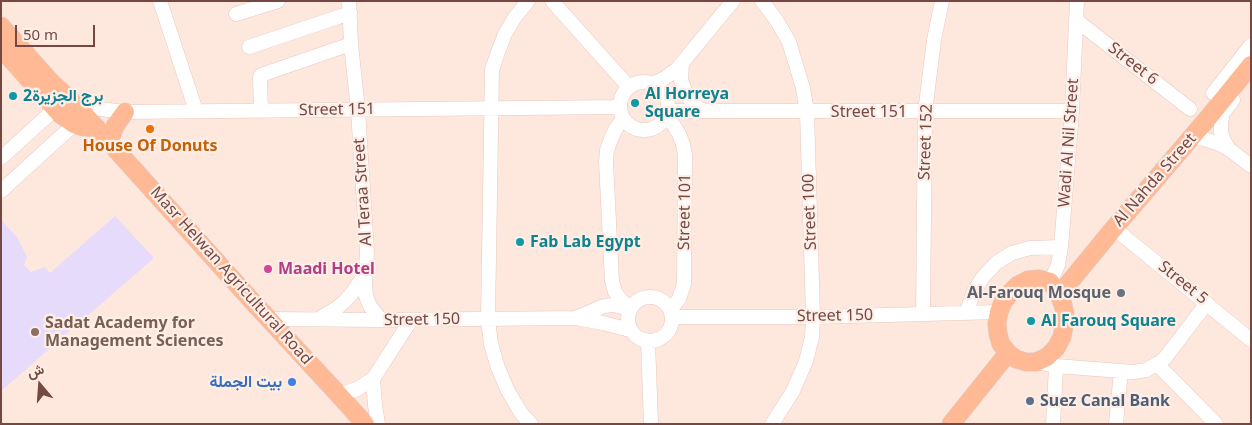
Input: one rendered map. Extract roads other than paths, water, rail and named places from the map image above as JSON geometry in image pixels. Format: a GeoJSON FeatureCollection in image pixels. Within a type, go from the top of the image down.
{"type":"FeatureCollection","features":[{"type":"Feature","properties":{"kind":"main road","name":"Masr Helwan Agricultural Road"},"geometry":{"type":"LineString","coordinates":[[1,26],[78,114],[96,128],[109,142],[365,424]]}},
{"type":"Feature","properties":{"kind":"main road","name":"Masr Helwan Agricultural Road"},"geometry":{"type":"LineString","coordinates":[[1,48],[55,109],[78,114]]}},
{"type":"Feature","properties":{"kind":"main road","name":"Al Nahda Street"},"geometry":{"type":"LineString","coordinates":[[1055,288],[1114,228],[1194,136],[1251,65]]}},
{"type":"Feature","properties":{"kind":"main road"},"geometry":{"type":"LineString","coordinates":[[109,142],[115,126],[125,112]]}},
{"type":"Feature","properties":{"kind":"main road"},"geometry":{"type":"LineString","coordinates":[[1040,279],[1055,288],[1063,305],[1065,315],[1062,337],[1056,348],[1047,357],[1036,362],[1016,359],[1001,344],[998,334],[999,312],[1004,302],[1018,285],[1028,280],[1040,279]]}},
{"type":"Feature","properties":{"kind":"main road"},"geometry":{"type":"LineString","coordinates":[[951,424],[1008,353]]}},
{"type":"Feature","properties":{"kind":"street"},"geometry":{"type":"LineString","coordinates":[[160,1],[196,111]]}},
{"type":"Feature","properties":{"kind":"street"},"geometry":{"type":"LineString","coordinates":[[236,14],[278,1]]}},
{"type":"Feature","properties":{"kind":"street"},"geometry":{"type":"LineString","coordinates":[[528,1],[515,17],[505,34],[492,70],[488,319],[491,344],[498,368],[508,391],[521,413],[531,424]]}},
{"type":"Feature","properties":{"kind":"street"},"geometry":{"type":"LineString","coordinates":[[552,1],[629,87]]}},
{"type":"Feature","properties":{"kind":"street"},"geometry":{"type":"LineString","coordinates":[[652,84],[671,74],[682,63],[733,1]]}},
{"type":"Feature","properties":{"kind":"street","name":"Street 100"},"geometry":{"type":"LineString","coordinates":[[762,1],[777,21],[789,42],[803,88],[807,112],[813,316],[812,337],[806,361],[793,391],[772,424]]}},
{"type":"Feature","properties":{"kind":"street","name":"Street 152"},"geometry":{"type":"LineString","coordinates":[[923,313],[926,112],[934,40],[942,1]]}},
{"type":"Feature","properties":{"kind":"street","name":"Wadi Al Nil Street"},"geometry":{"type":"LineString","coordinates":[[1055,288],[1061,247],[1072,111],[1077,1]]}},
{"type":"Feature","properties":{"kind":"street"},"geometry":{"type":"LineString","coordinates":[[249,47],[350,7]]}},
{"type":"Feature","properties":{"kind":"street","name":"Al Teraa Street"},"geometry":{"type":"LineString","coordinates":[[350,7],[351,44],[358,110],[367,252],[366,296],[380,320]]}},
{"type":"Feature","properties":{"kind":"street","name":"Street 6"},"geometry":{"type":"LineString","coordinates":[[1076,20],[1190,109]]}},
{"type":"Feature","properties":{"kind":"street"},"geometry":{"type":"LineString","coordinates":[[261,111],[261,75],[351,44]]}},
{"type":"Feature","properties":{"kind":"street"},"geometry":{"type":"LineString","coordinates":[[1229,149],[1221,132],[1217,105],[1251,45]]}},
{"type":"Feature","properties":{"kind":"street"},"geometry":{"type":"LineString","coordinates":[[682,63],[681,80],[688,96],[699,109],[707,111]]}},
{"type":"Feature","properties":{"kind":"street","name":"Al Nahda Street"},"geometry":{"type":"LineString","coordinates":[[1217,105],[1251,78]]}},
{"type":"Feature","properties":{"kind":"street"},"geometry":{"type":"LineString","coordinates":[[621,113],[628,125],[635,129],[650,130],[657,127],[667,113],[668,106],[665,94],[652,84],[640,82],[629,87],[622,96],[621,113],[607,150],[612,282],[615,292],[630,309]]}},
{"type":"Feature","properties":{"kind":"street","name":"Street 151"},"geometry":{"type":"LineString","coordinates":[[78,114],[100,109],[125,112],[491,108],[621,113]]}},
{"type":"Feature","properties":{"kind":"street"},"geometry":{"type":"LineString","coordinates":[[1,158],[55,109]]}},
{"type":"Feature","properties":{"kind":"street","name":"Street 151"},"geometry":{"type":"LineString","coordinates":[[667,113],[707,111],[1072,111]]}},
{"type":"Feature","properties":{"kind":"street","name":"Street 101"},"geometry":{"type":"LineString","coordinates":[[667,113],[679,134],[685,156],[684,284],[671,314]]}},
{"type":"Feature","properties":{"kind":"street"},"geometry":{"type":"LineString","coordinates":[[1,191],[78,114]]}},
{"type":"Feature","properties":{"kind":"street"},"geometry":{"type":"LineString","coordinates":[[1194,136],[1229,149],[1251,166]]}},
{"type":"Feature","properties":{"kind":"street","name":"Street 5"},"geometry":{"type":"LineString","coordinates":[[1114,228],[1251,340]]}},
{"type":"Feature","properties":{"kind":"street"},"geometry":{"type":"LineString","coordinates":[[966,312],[973,293],[983,277],[996,263],[1012,254],[1030,248],[1061,247]]}},
{"type":"Feature","properties":{"kind":"street"},"geometry":{"type":"LineString","coordinates":[[318,319],[337,308],[346,300],[365,274]]}},
{"type":"Feature","properties":{"kind":"street"},"geometry":{"type":"LineString","coordinates":[[651,297],[662,301],[671,314],[670,328],[663,336],[653,340],[648,341],[638,337],[630,330],[628,320],[630,309],[639,299],[651,297]]}},
{"type":"Feature","properties":{"kind":"street"},"geometry":{"type":"LineString","coordinates":[[1036,362],[1056,366],[1134,372],[1146,370],[1165,358],[1207,303]]}},
{"type":"Feature","properties":{"kind":"street","name":"Street 150"},"geometry":{"type":"LineString","coordinates":[[576,318],[604,306],[613,305],[630,309]]}},
{"type":"Feature","properties":{"kind":"street","name":"Street 150"},"geometry":{"type":"LineString","coordinates":[[671,314],[813,316],[999,312]]}},
{"type":"Feature","properties":{"kind":"street","name":"Street 150"},"geometry":{"type":"LineString","coordinates":[[269,319],[576,318],[603,322],[630,330]]}},
{"type":"Feature","properties":{"kind":"street"},"geometry":{"type":"LineString","coordinates":[[339,395],[357,389],[373,380],[411,320]]}},
{"type":"Feature","properties":{"kind":"street"},"geometry":{"type":"LineString","coordinates":[[648,341],[651,424]]}},
{"type":"Feature","properties":{"kind":"street"},"geometry":{"type":"LineString","coordinates":[[1157,364],[1216,424]]}},
{"type":"Feature","properties":{"kind":"street"},"geometry":{"type":"LineString","coordinates":[[1053,424],[1056,366]]}},
{"type":"Feature","properties":{"kind":"street"},"geometry":{"type":"LineString","coordinates":[[1116,424],[1121,371]]}},
{"type":"Feature","properties":{"kind":"street"},"geometry":{"type":"LineString","coordinates":[[373,380],[378,424]]}},
{"type":"Feature","properties":{"kind":"place","name":"برج الجزيرة2"},"geometry":{"type":"Point","coordinates":[13,96]}},
{"type":"Feature","properties":{"kind":"place","name":"Al Horreya Square"},"geometry":{"type":"Point","coordinates":[635,103]}},
{"type":"Feature","properties":{"kind":"place","name":"House Of Donuts"},"geometry":{"type":"Point","coordinates":[150,129]}},
{"type":"Feature","properties":{"kind":"place","name":"Fab Lab Egypt"},"geometry":{"type":"Point","coordinates":[520,242]}},
{"type":"Feature","properties":{"kind":"place","name":"Maadi Hotel"},"geometry":{"type":"Point","coordinates":[268,269]}},
{"type":"Feature","properties":{"kind":"place","name":"Al-Farouq Mosque"},"geometry":{"type":"Point","coordinates":[1121,293]}},
{"type":"Feature","properties":{"kind":"place","name":"Al Farouq Square"},"geometry":{"type":"Point","coordinates":[1031,321]}},
{"type":"Feature","properties":{"kind":"place","name":"Sadat Academy for Management Sciences"},"geometry":{"type":"Point","coordinates":[35,332]}},
{"type":"Feature","properties":{"kind":"place","name":"بيت الجملة"},"geometry":{"type":"Point","coordinates":[292,382]}},
{"type":"Feature","properties":{"kind":"place","name":"Suez Canal Bank"},"geometry":{"type":"Point","coordinates":[1030,401]}}]}
